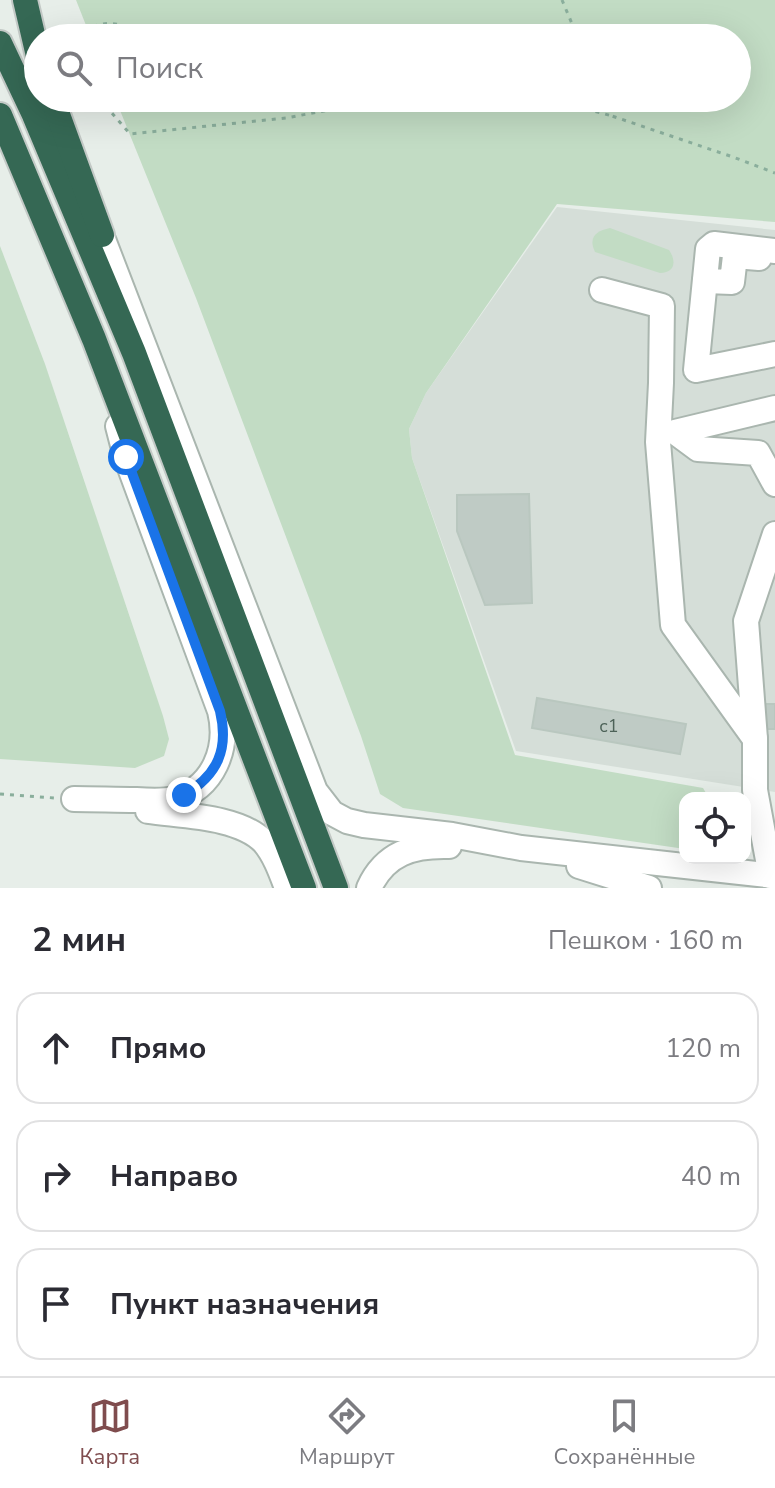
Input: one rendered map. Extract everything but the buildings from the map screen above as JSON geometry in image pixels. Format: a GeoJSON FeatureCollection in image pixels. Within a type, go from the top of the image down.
{"type":"FeatureCollection","features":[{"type":"Feature","properties":{"kind":"highway"},"geometry":{"type":"LineString","coordinates":[[25,0],[31,24]]}},
{"type":"Feature","properties":{"kind":"highway"},"geometry":{"type":"LineString","coordinates":[[0,43],[24,96]]}},
{"type":"Feature","properties":{"kind":"highway"},"geometry":{"type":"LineString","coordinates":[[31,112],[134,353],[336,888]]}},
{"type":"Feature","properties":{"kind":"highway"},"geometry":{"type":"LineString","coordinates":[[57,112],[104,242],[134,353]]}},
{"type":"Feature","properties":{"kind":"highway"},"geometry":{"type":"LineString","coordinates":[[0,115],[94,339],[304,888]]}},
{"type":"Feature","properties":{"kind":"street"},"geometry":{"type":"LineString","coordinates":[[104,242],[315,791],[332,813],[347,821],[521,848],[773,876],[755,790],[755,739],[746,621],[775,534]]}},
{"type":"Feature","properties":{"kind":"street"},"geometry":{"type":"LineString","coordinates":[[775,251],[714,244],[708,249],[696,370],[775,354]]}},
{"type":"Feature","properties":{"kind":"street"},"geometry":{"type":"LineString","coordinates":[[705,281],[732,282],[735,256],[775,259]]}},
{"type":"Feature","properties":{"kind":"street"},"geometry":{"type":"LineString","coordinates":[[602,290],[662,306],[661,383],[673,625],[755,739]]}},
{"type":"Feature","properties":{"kind":"street"},"geometry":{"type":"LineString","coordinates":[[74,799],[156,801],[184,795],[209,777],[216,766],[223,738],[220,711],[126,457],[94,339]]}},
{"type":"Feature","properties":{"kind":"street"},"geometry":{"type":"LineString","coordinates":[[666,437],[775,408]]}},
{"type":"Feature","properties":{"kind":"street"},"geometry":{"type":"LineString","coordinates":[[666,437],[698,449],[758,453],[775,484]]}},
{"type":"Feature","properties":{"kind":"street"},"geometry":{"type":"LineString","coordinates":[[171,453],[218,536]]}},
{"type":"Feature","properties":{"kind":"street"},"geometry":{"type":"LineString","coordinates":[[74,799],[241,827],[264,843],[287,888]]}},
{"type":"Feature","properties":{"kind":"street"},"geometry":{"type":"LineString","coordinates":[[369,888],[387,863],[408,850],[440,846],[521,848],[649,888]]}},
{"type":"Feature","properties":{"kind":"path"},"geometry":{"type":"LineString","coordinates":[[562,0],[572,24]]}},
{"type":"Feature","properties":{"kind":"path"},"geometry":{"type":"LineString","coordinates":[[111,112],[130,134],[318,112]]}},
{"type":"Feature","properties":{"kind":"path"},"geometry":{"type":"LineString","coordinates":[[598,112],[775,173]]}},
{"type":"Feature","properties":{"kind":"path"},"geometry":{"type":"LineString","coordinates":[[610,112],[612,116]]}},
{"type":"Feature","properties":{"kind":"path"},"geometry":{"type":"LineString","coordinates":[[0,794],[74,799]]}},
{"type":"Feature","properties":{"kind":"shaded area"},"geometry":{"type":"Polygon","coordinates":[[[557,207],[775,230],[775,792],[516,751],[412,458],[409,429],[426,393],[557,207]]]}},
{"type":"Feature","properties":{"kind":"green space"},"geometry":{"type":"Polygon","coordinates":[[[76,0],[775,0],[775,222],[557,204],[426,393],[409,429],[412,458],[515,755],[703,788],[705,792],[679,792],[679,848],[403,808],[380,794],[196,298],[121,112],[751,112],[751,24],[85,24],[76,0]]]}},
{"type":"Feature","properties":{"kind":"green space"},"geometry":{"type":"Polygon","coordinates":[[[610,228],[669,250],[673,258],[672,268],[660,273],[595,252],[593,239],[610,228]]]}},
{"type":"Feature","properties":{"kind":"green space"},"geometry":{"type":"Polygon","coordinates":[[[0,246],[45,364],[169,739],[164,756],[135,768],[0,759],[0,246]]]}},
{"type":"Feature","properties":{"kind":"route"},"geometry":{"type":"LineString","coordinates":[[126,457],[223,723],[223,738],[216,766],[209,777],[184,795]]}}]}
